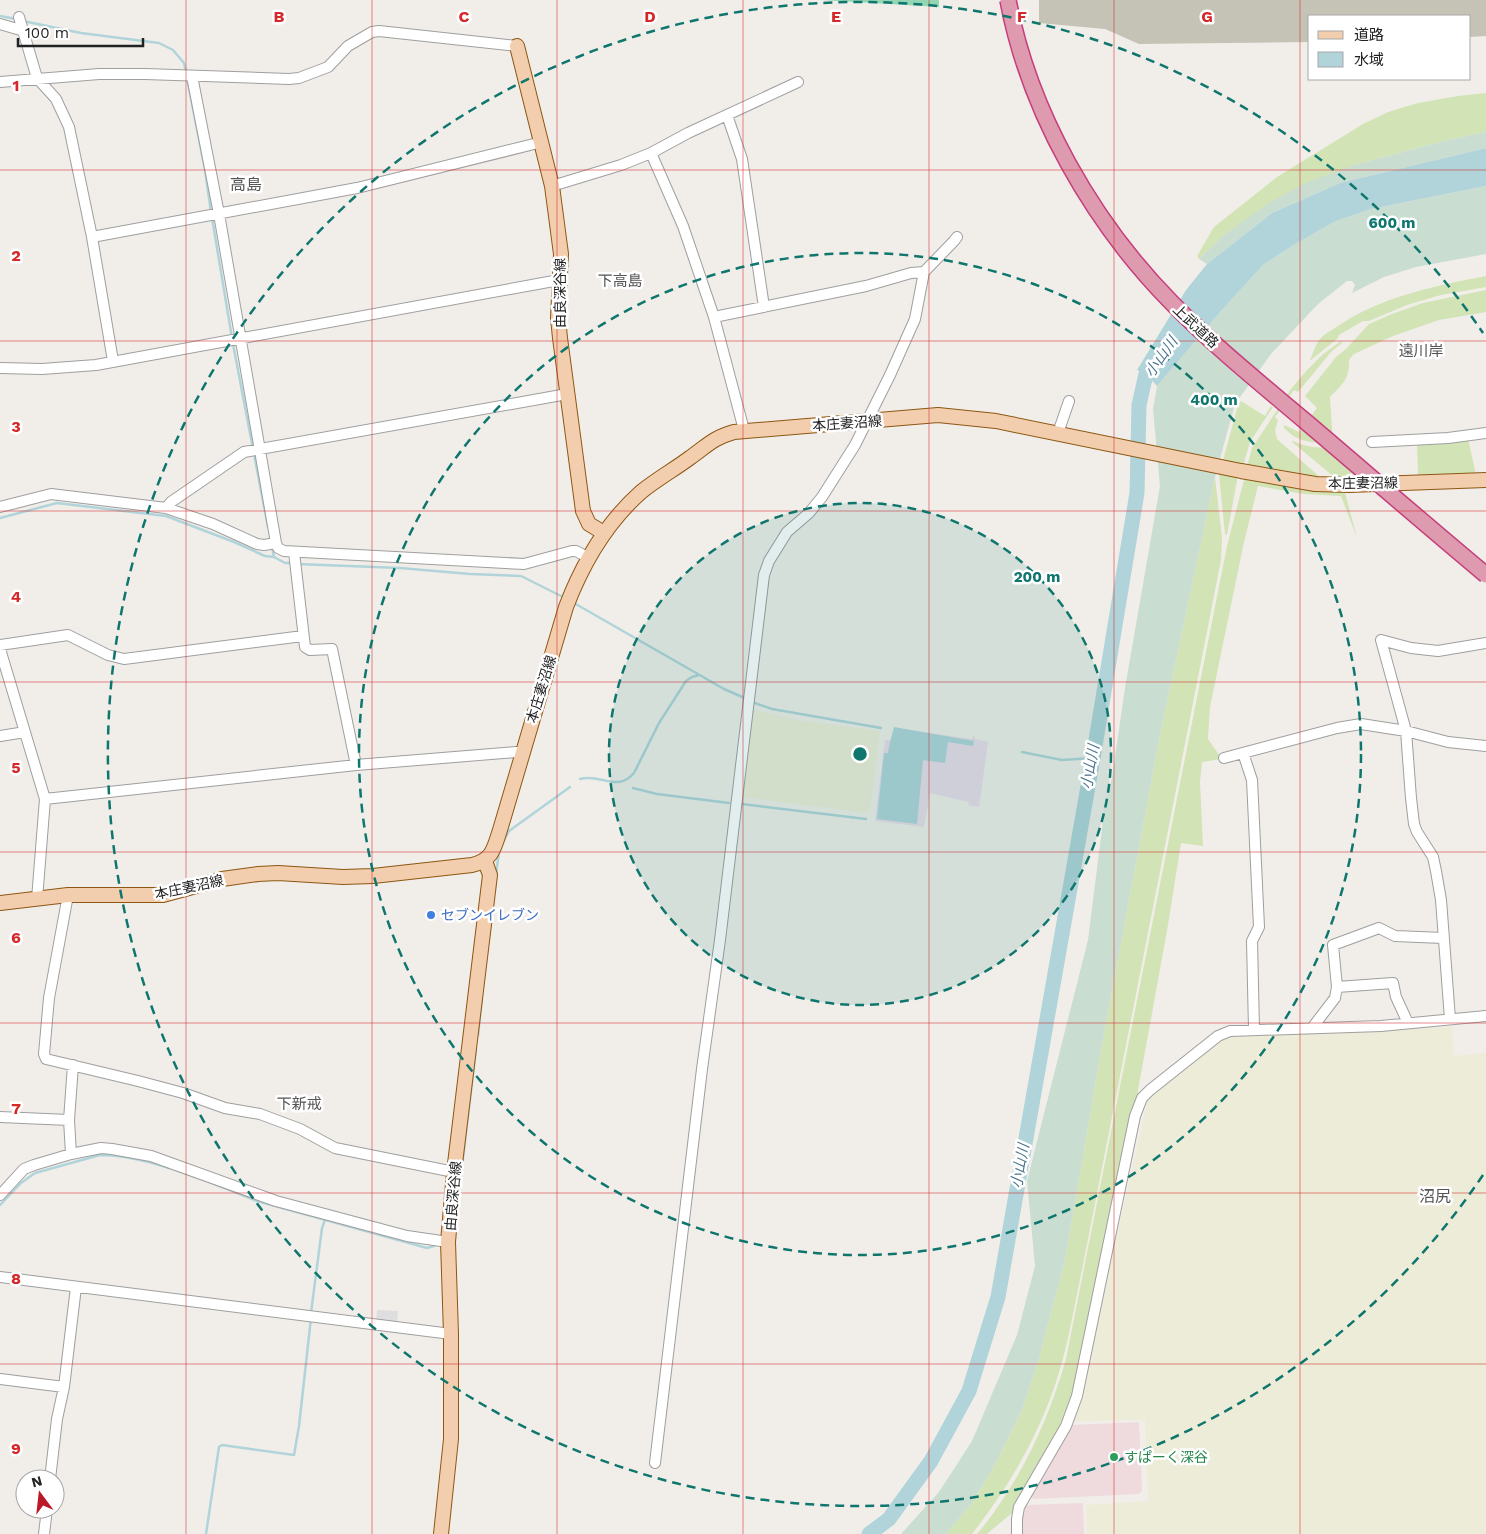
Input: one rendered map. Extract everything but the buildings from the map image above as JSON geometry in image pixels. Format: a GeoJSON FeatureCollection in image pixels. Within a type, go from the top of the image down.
{"type":"FeatureCollection","features":[{"type":"Feature","properties":{"kind":"highway","name":"上武道路"},"geometry":{"type":"LineString","coordinates":[[1008,0],[1013,25],[1024,60],[1053,133],[1070,168],[1102,219],[1148,277],[1173,304],[1222,349],[1486,575]]}},
{"type":"Feature","properties":{"kind":"main road","name":"由良深谷線"},"geometry":{"type":"LineString","coordinates":[[517,46],[552,186],[561,254],[558,318],[583,511],[589,524],[604,533]]}},
{"type":"Feature","properties":{"kind":"main road","name":"本庄妻沼線"},"geometry":{"type":"LineString","coordinates":[[0,903],[68,895],[163,895],[222,879],[258,874],[278,873],[342,877],[374,876],[472,865],[485,861],[493,851],[500,830],[566,607],[577,580],[589,558],[604,533],[627,505],[656,480],[693,456],[711,441],[723,435],[744,430],[938,415],[996,421],[1241,471],[1315,484],[1349,485],[1486,480]]}},
{"type":"Feature","properties":{"kind":"main road","name":"由良深谷線"},"geometry":{"type":"LineString","coordinates":[[442,1534],[451,1439],[451,1334],[448,1242],[454,1172],[490,875],[485,861]]}},
{"type":"Feature","properties":{"kind":"street"},"geometry":{"type":"LineString","coordinates":[[0,24],[21,24],[37,78],[56,99],[69,127],[92,237],[113,361]]}},
{"type":"Feature","properties":{"kind":"street"},"geometry":{"type":"LineString","coordinates":[[0,82],[99,74],[300,78],[328,67],[348,46],[372,32],[379,31],[517,46]]}},
{"type":"Feature","properties":{"kind":"street"},"geometry":{"type":"LineString","coordinates":[[192,76],[219,214],[273,543],[280,550],[294,552],[524,564],[572,551],[576,551],[589,558]]}},
{"type":"Feature","properties":{"kind":"street"},"geometry":{"type":"LineString","coordinates":[[552,186],[621,166],[651,153],[727,114],[798,82]]}},
{"type":"Feature","properties":{"kind":"street"},"geometry":{"type":"LineString","coordinates":[[727,114],[742,159],[764,307]]}},
{"type":"Feature","properties":{"kind":"street"},"geometry":{"type":"LineString","coordinates":[[92,237],[357,188],[542,142]]}},
{"type":"Feature","properties":{"kind":"street"},"geometry":{"type":"LineString","coordinates":[[651,153],[683,226],[714,317],[744,430]]}},
{"type":"Feature","properties":{"kind":"street"},"geometry":{"type":"LineString","coordinates":[[655,1462],[764,575],[768,561],[787,532],[800,522],[822,498],[844,465],[868,421],[915,319],[924,272],[957,237]]}},
{"type":"Feature","properties":{"kind":"street"},"geometry":{"type":"LineString","coordinates":[[714,317],[866,286],[911,273],[924,272]]}},
{"type":"Feature","properties":{"kind":"street"},"geometry":{"type":"LineString","coordinates":[[0,368],[42,369],[96,365],[559,280]]}},
{"type":"Feature","properties":{"kind":"street"},"geometry":{"type":"LineString","coordinates":[[166,508],[171,502],[244,452],[567,394]]}},
{"type":"Feature","properties":{"kind":"street"},"geometry":{"type":"LineString","coordinates":[[1062,434],[1069,401]]}},
{"type":"Feature","properties":{"kind":"street"},"geometry":{"type":"LineString","coordinates":[[1372,442],[1448,438],[1486,433]]}},
{"type":"Feature","properties":{"kind":"street"},"geometry":{"type":"LineString","coordinates":[[0,507],[52,494],[166,508],[213,524],[257,544],[273,543]]}},
{"type":"Feature","properties":{"kind":"street"},"geometry":{"type":"LineString","coordinates":[[294,552],[305,647],[310,650],[332,649],[356,765]]}},
{"type":"Feature","properties":{"kind":"street"},"geometry":{"type":"LineString","coordinates":[[0,644],[68,635],[108,655],[124,659],[303,636]]}},
{"type":"Feature","properties":{"kind":"street"},"geometry":{"type":"LineString","coordinates":[[1450,1019],[1441,900],[1433,857],[1414,824],[1406,731],[1382,640],[1411,648],[1438,651],[1486,643]]}},
{"type":"Feature","properties":{"kind":"street"},"geometry":{"type":"LineString","coordinates":[[0,648],[45,799],[37,899]]}},
{"type":"Feature","properties":{"kind":"street"},"geometry":{"type":"LineString","coordinates":[[1224,758],[1337,728],[1361,724],[1406,731],[1448,742],[1486,746]]}},
{"type":"Feature","properties":{"kind":"street"},"geometry":{"type":"LineString","coordinates":[[0,736],[25,732]]}},
{"type":"Feature","properties":{"kind":"street"},"geometry":{"type":"LineString","coordinates":[[45,799],[356,765],[522,753]]}},
{"type":"Feature","properties":{"kind":"street"},"geometry":{"type":"LineString","coordinates":[[1243,753],[1252,780],[1259,927],[1252,941],[1254,1029]]}},
{"type":"Feature","properties":{"kind":"street"},"geometry":{"type":"LineString","coordinates":[[68,895],[49,998],[44,1054],[46,1059],[183,1093],[225,1108],[260,1114],[300,1129],[335,1148],[454,1172]]}},
{"type":"Feature","properties":{"kind":"street"},"geometry":{"type":"LineString","coordinates":[[1312,1028],[1335,998],[1337,987],[1333,945],[1379,928],[1395,936],[1443,938]]}},
{"type":"Feature","properties":{"kind":"street"},"geometry":{"type":"LineString","coordinates":[[1337,987],[1392,983],[1408,1023]]}},
{"type":"Feature","properties":{"kind":"street"},"geometry":{"type":"LineString","coordinates":[[1017,1534],[1019,1507],[1066,1426],[1077,1396],[1136,1116],[1139,1104],[1150,1090],[1218,1036],[1230,1031],[1381,1026],[1486,1016]]}},
{"type":"Feature","properties":{"kind":"street"},"geometry":{"type":"LineString","coordinates":[[71,1154],[69,1120],[73,1065]]}},
{"type":"Feature","properties":{"kind":"street"},"geometry":{"type":"LineString","coordinates":[[0,1117],[69,1120]]}},
{"type":"Feature","properties":{"kind":"street"},"geometry":{"type":"LineString","coordinates":[[0,1195],[24,1169],[71,1154],[101,1148],[143,1154],[276,1201],[407,1236],[448,1242]]}},
{"type":"Feature","properties":{"kind":"street"},"geometry":{"type":"LineString","coordinates":[[0,1278],[451,1334]]}},
{"type":"Feature","properties":{"kind":"street"},"geometry":{"type":"LineString","coordinates":[[51,1469],[57,1419],[64,1387],[76,1287]]}},
{"type":"Feature","properties":{"kind":"street"},"geometry":{"type":"LineString","coordinates":[[0,1379],[64,1387]]}},
{"type":"Feature","properties":{"kind":"street"},"geometry":{"type":"LineString","coordinates":[[44,1534],[46,1519]]}},
{"type":"Feature","properties":{"kind":"shaded area"},"geometry":{"type":"Polygon","coordinates":[[[1039,0],[1486,0],[1486,36],[1471,37],[1471,15],[1308,15],[1308,42],[1139,44],[1105,29],[1039,23],[1039,0]]]}},
{"type":"Feature","properties":{"kind":"shaded area"},"geometry":{"type":"Polygon","coordinates":[[[894,728],[972,739],[973,736],[975,739],[988,742],[979,807],[968,805],[969,802],[930,793],[924,827],[875,821],[885,740],[890,740],[894,728]]]}},
{"type":"Feature","properties":{"kind":"shaded area"},"geometry":{"type":"Polygon","coordinates":[[[377,1310],[398,1311],[397,1323],[376,1321],[377,1310]]]}},
{"type":"Feature","properties":{"kind":"shaded area"},"geometry":{"type":"Polygon","coordinates":[[[1139,1422],[1142,1491],[1139,1494],[1034,1499],[1031,1496],[1072,1425],[1139,1422]]]}},
{"type":"Feature","properties":{"kind":"shaded area"},"geometry":{"type":"Polygon","coordinates":[[[1083,1503],[1084,1534],[1022,1534],[1021,1513],[1026,1505],[1083,1503]]]}},
{"type":"Feature","properties":{"kind":"green space"},"geometry":{"type":"Polygon","coordinates":[[[822,0],[939,0],[939,7],[822,0]]]}},
{"type":"Feature","properties":{"kind":"green space"},"geometry":{"type":"Polygon","coordinates":[[[1486,93],[1486,132],[1354,165],[1224,235],[1199,259],[1197,256],[1214,227],[1277,177],[1363,124],[1388,112],[1418,103],[1486,93]]]}},
{"type":"Feature","properties":{"kind":"green space"},"geometry":{"type":"Polygon","coordinates":[[[1486,132],[1486,148],[1340,183],[1272,213],[1207,264],[1199,259],[1224,235],[1270,202],[1308,182],[1354,165],[1486,132]]]}},
{"type":"Feature","properties":{"kind":"green space"},"geometry":{"type":"Polygon","coordinates":[[[1486,186],[1486,254],[1416,267],[1384,277],[1352,293],[1355,285],[1352,281],[1347,281],[1318,304],[1271,354],[1235,404],[1215,477],[1160,735],[1101,1050],[1065,1261],[1038,1362],[1022,1410],[996,1463],[972,1503],[946,1534],[901,1534],[939,1492],[972,1441],[1017,1335],[1035,1266],[1027,1181],[1088,940],[1105,805],[1112,778],[1125,688],[1160,486],[1153,409],[1157,386],[1264,264],[1297,243],[1336,221],[1371,209],[1486,186]]]}},
{"type":"Feature","properties":{"kind":"green space"},"geometry":{"type":"Polygon","coordinates":[[[1486,276],[1486,287],[1441,295],[1407,305],[1369,321],[1363,321],[1339,335],[1338,338],[1310,360],[1323,336],[1370,308],[1408,294],[1486,276]]]}},
{"type":"Feature","properties":{"kind":"green space"},"geometry":{"type":"Polygon","coordinates":[[[1486,290],[1486,312],[1439,320],[1393,336],[1354,354],[1349,360],[1347,377],[1330,397],[1333,443],[1306,441],[1294,436],[1284,428],[1284,425],[1299,432],[1317,408],[1305,396],[1336,357],[1369,324],[1423,303],[1486,290]]]}},
{"type":"Feature","properties":{"kind":"green space"},"geometry":{"type":"Polygon","coordinates":[[[1341,341],[1342,343],[1332,351],[1298,392],[1294,390],[1275,417],[1278,420],[1275,430],[1277,439],[1321,478],[1247,466],[1252,448],[1291,389],[1322,355],[1341,341]]]}},
{"type":"Feature","properties":{"kind":"green space"},"geometry":{"type":"Polygon","coordinates":[[[1241,401],[1265,416],[1271,406],[1273,407],[1250,442],[1243,466],[1238,475],[1227,535],[1225,534],[1219,475],[1238,405],[1241,401]]]}},
{"type":"Feature","properties":{"kind":"green space"},"geometry":{"type":"Polygon","coordinates":[[[1468,438],[1476,475],[1339,481],[1292,442],[1317,447],[1341,447],[1352,475],[1418,475],[1417,442],[1468,438]]]}},
{"type":"Feature","properties":{"kind":"green space"},"geometry":{"type":"Polygon","coordinates":[[[1245,476],[1344,489],[1357,538],[1341,496],[1303,494],[1258,486],[1244,542],[1210,707],[1208,739],[1222,759],[1202,762],[1200,782],[1203,846],[1181,843],[1138,1090],[1139,1098],[1069,1411],[1052,1445],[1012,1513],[987,1534],[977,1534],[992,1515],[1019,1473],[1041,1429],[1066,1359],[1227,546],[1245,476]]]}},
{"type":"Feature","properties":{"kind":"green space"},"geometry":{"type":"Polygon","coordinates":[[[1215,477],[1222,537],[1221,560],[1064,1355],[1049,1402],[1031,1442],[998,1499],[972,1534],[946,1534],[972,1503],[996,1463],[1022,1410],[1038,1362],[1065,1261],[1101,1050],[1160,735],[1215,477]]]}},
{"type":"Feature","properties":{"kind":"green space"},"geometry":{"type":"Polygon","coordinates":[[[751,709],[796,720],[880,731],[870,810],[867,813],[743,797],[741,793],[751,709]]]}},
{"type":"Feature","properties":{"kind":"green space"},"geometry":{"type":"Polygon","coordinates":[[[1452,1027],[1454,1056],[1486,1053],[1486,1534],[1087,1534],[1086,1505],[1148,1501],[1145,1420],[1073,1421],[1084,1393],[1104,1292],[1148,1099],[1227,1034],[1452,1027]]]}},
{"type":"Feature","properties":{"kind":"water"},"geometry":{"type":"Polygon","coordinates":[[[1486,148],[1486,186],[1371,209],[1336,221],[1264,264],[1157,386],[1146,374],[1137,370],[1186,290],[1207,264],[1272,213],[1340,183],[1486,148]]]}},
{"type":"Feature","properties":{"kind":"water"},"geometry":{"type":"Polygon","coordinates":[[[894,727],[974,741],[973,746],[948,742],[945,763],[923,760],[917,824],[877,819],[884,753],[888,753],[894,727]]]}},
{"type":"Feature","properties":{"kind":"waterway"},"geometry":{"type":"LineString","coordinates":[[0,16],[16,19]]}},
{"type":"Feature","properties":{"kind":"waterway"},"geometry":{"type":"LineString","coordinates":[[23,21],[81,33],[159,43],[173,50],[184,63],[186,72]]}},
{"type":"Feature","properties":{"kind":"waterway"},"geometry":{"type":"LineString","coordinates":[[187,78],[211,212]]}},
{"type":"Feature","properties":{"kind":"waterway"},"geometry":{"type":"LineString","coordinates":[[212,218],[232,338]]}},
{"type":"Feature","properties":{"kind":"waterway"},"geometry":{"type":"LineString","coordinates":[[233,344],[253,449]]}},
{"type":"Feature","properties":{"kind":"waterway","name":"小山川"},"geometry":{"type":"LineString","coordinates":[[869,1534],[889,1519],[931,1461],[969,1391],[998,1297],[1093,758],[1137,493],[1139,405],[1146,374],[1157,357]]}},
{"type":"Feature","properties":{"kind":"waterway"},"geometry":{"type":"LineString","coordinates":[[254,454],[268,527]]}},
{"type":"Feature","properties":{"kind":"waterway"},"geometry":{"type":"LineString","coordinates":[[0,518],[57,503],[166,516],[265,556],[274,557],[285,563],[292,563]]}},
{"type":"Feature","properties":{"kind":"waterway"},"geometry":{"type":"LineString","coordinates":[[272,547],[274,557]]}},
{"type":"Feature","properties":{"kind":"waterway"},"geometry":{"type":"LineString","coordinates":[[297,564],[400,568],[521,576],[563,597]]}},
{"type":"Feature","properties":{"kind":"waterway"},"geometry":{"type":"LineString","coordinates":[[574,603],[724,689],[747,699]]}},
{"type":"Feature","properties":{"kind":"waterway"},"geometry":{"type":"LineString","coordinates":[[580,779],[594,778],[615,782],[628,779],[634,773],[659,723],[686,681],[699,675]]}},
{"type":"Feature","properties":{"kind":"waterway"},"geometry":{"type":"LineString","coordinates":[[752,702],[772,709],[881,728]]}},
{"type":"Feature","properties":{"kind":"waterway"},"geometry":{"type":"LineString","coordinates":[[1022,752],[1062,760],[1093,758]]}},
{"type":"Feature","properties":{"kind":"waterway"},"geometry":{"type":"LineString","coordinates":[[503,842],[509,831],[570,787]]}},
{"type":"Feature","properties":{"kind":"waterway"},"geometry":{"type":"LineString","coordinates":[[633,788],[657,794],[729,803]]}},
{"type":"Feature","properties":{"kind":"waterway"},"geometry":{"type":"LineString","coordinates":[[742,804],[866,819]]}},
{"type":"Feature","properties":{"kind":"waterway"},"geometry":{"type":"LineString","coordinates":[[496,874],[499,852]]}},
{"type":"Feature","properties":{"kind":"waterway"},"geometry":{"type":"LineString","coordinates":[[478,1035],[482,999]]}},
{"type":"Feature","properties":{"kind":"waterway"},"geometry":{"type":"LineString","coordinates":[[462,1166],[476,1049]]}},
{"type":"Feature","properties":{"kind":"waterway"},"geometry":{"type":"LineString","coordinates":[[0,1205],[21,1183],[35,1173],[100,1155],[135,1159],[169,1168]]}},
{"type":"Feature","properties":{"kind":"waterway"},"geometry":{"type":"LineString","coordinates":[[210,1182],[257,1201],[427,1248],[434,1246]]}},
{"type":"Feature","properties":{"kind":"waterway"},"geometry":{"type":"LineString","coordinates":[[311,1313],[322,1228],[325,1220]]}},
{"type":"Feature","properties":{"kind":"waterway"},"geometry":{"type":"LineString","coordinates":[[206,1534],[219,1447],[222,1445],[294,1455],[311,1318]]}},
{"type":"Feature","properties":{"kind":"place","name":"セブンイレブン"},"geometry":{"type":"Point","coordinates":[431,915]}},
{"type":"Feature","properties":{"kind":"place","name":"すぱーく深谷"},"geometry":{"type":"Point","coordinates":[1114,1457]}},
{"type":"Feature","properties":{"kind":"district","name":"高島"},"geometry":{"type":"Point","coordinates":[246,184]}},
{"type":"Feature","properties":{"kind":"district","name":"下高島"},"geometry":{"type":"Point","coordinates":[620,281]}},
{"type":"Feature","properties":{"kind":"district","name":"遠川岸"},"geometry":{"type":"Point","coordinates":[1421,351]}},
{"type":"Feature","properties":{"kind":"district","name":"下新戒"},"geometry":{"type":"Point","coordinates":[299,1104]}},
{"type":"Feature","properties":{"kind":"district","name":"沼尻"},"geometry":{"type":"Point","coordinates":[1435,1196]}}]}
